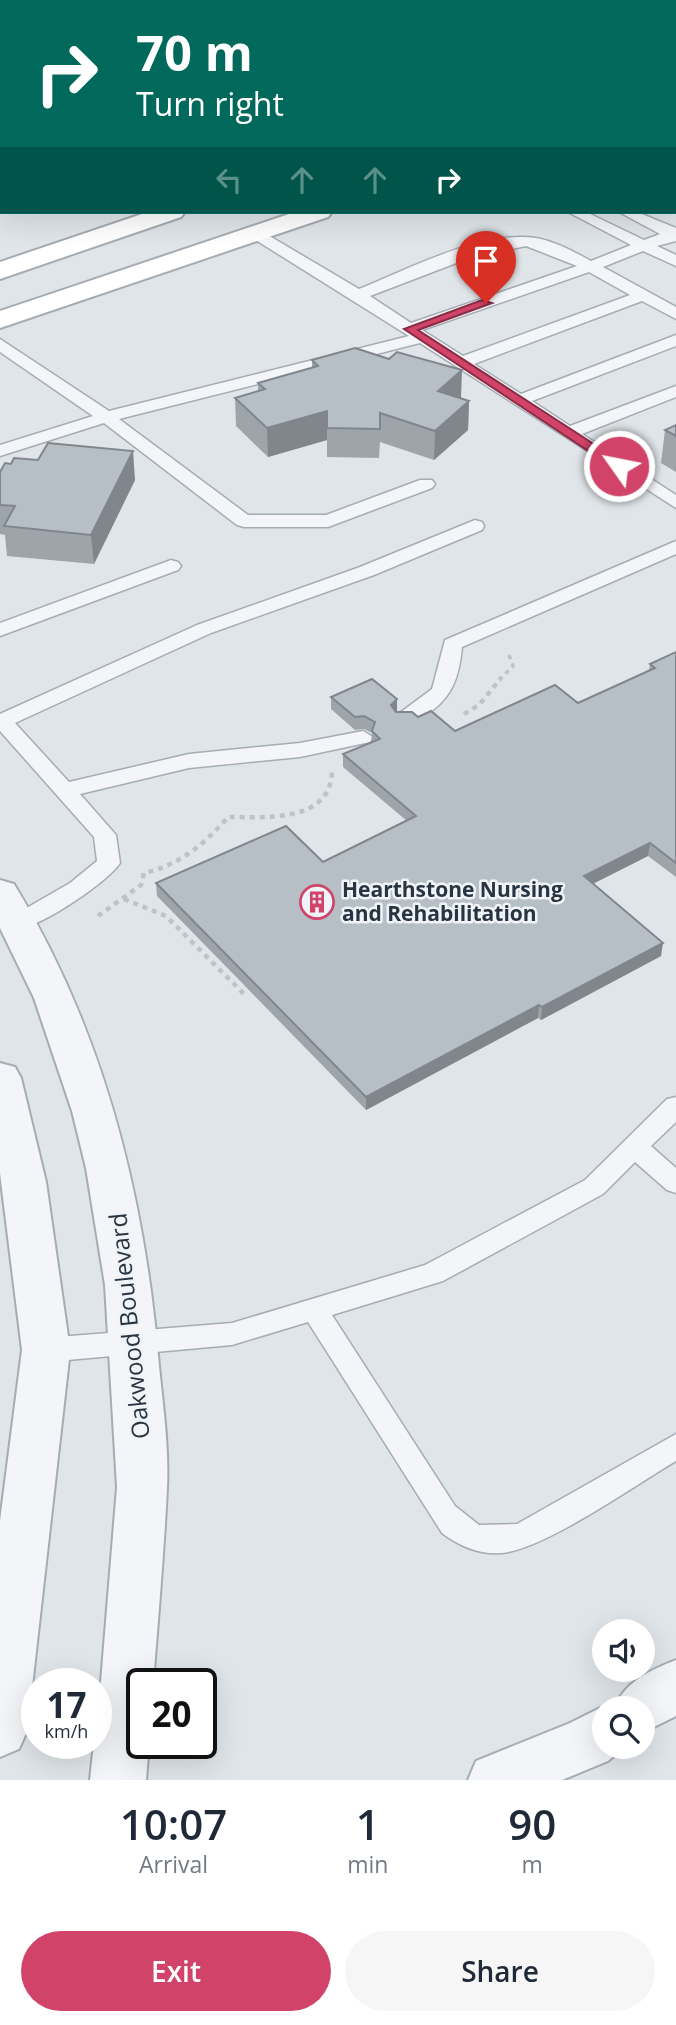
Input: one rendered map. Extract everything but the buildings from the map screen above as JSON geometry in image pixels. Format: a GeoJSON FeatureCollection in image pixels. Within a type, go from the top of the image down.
{"type":"FeatureCollection","features":[{"type":"Feature","properties":{"kind":"main road"},"geometry":{"type":"LineString","coordinates":[[0,271],[166,214]]}},
{"type":"Feature","properties":{"kind":"main road"},"geometry":{"type":"LineString","coordinates":[[0,320],[313,214]]}},
{"type":"Feature","properties":{"kind":"main road"},"geometry":{"type":"LineString","coordinates":[[0,288],[91,254],[118,230]]}},
{"type":"Feature","properties":{"kind":"street","name":"Oakwood Boulevard"},"geometry":{"type":"LineString","coordinates":[[6,915],[53,995],[98,1128],[118,1208],[143,1441],[142,1487],[118,1780]]}},
{"type":"Feature","properties":{"kind":"street"},"geometry":{"type":"LineString","coordinates":[[0,1078],[24,1182],[46,1350],[0,1731]]}},
{"type":"Feature","properties":{"kind":"street"},"geometry":{"type":"LineString","coordinates":[[655,1699],[676,1685]]}},
{"type":"Feature","properties":{"kind":"street"},"geometry":{"type":"LineString","coordinates":[[496,1780],[592,1740]]}},
{"type":"Feature","properties":{"kind":"lane"},"geometry":{"type":"LineString","coordinates":[[579,214],[676,261]]}},
{"type":"Feature","properties":{"kind":"lane"},"geometry":{"type":"LineString","coordinates":[[630,214],[675,234]]}},
{"type":"Feature","properties":{"kind":"lane"},"geometry":{"type":"LineString","coordinates":[[256,234],[357,295],[676,503]]}},
{"type":"Feature","properties":{"kind":"lane"},"geometry":{"type":"LineString","coordinates":[[0,451],[106,417],[415,333],[675,234]]}},
{"type":"Feature","properties":{"kind":"lane"},"geometry":{"type":"LineString","coordinates":[[357,295],[494,246],[527,241],[554,249],[676,314]]}},
{"type":"Feature","properties":{"kind":"lane"},"geometry":{"type":"LineString","coordinates":[[460,363],[642,296]]}},
{"type":"Feature","properties":{"kind":"lane"},"geometry":{"type":"LineString","coordinates":[[518,401],[676,340]]}},
{"type":"Feature","properties":{"kind":"lane"},"geometry":{"type":"LineString","coordinates":[[0,344],[106,417],[244,521],[328,521],[426,484]]}},
{"type":"Feature","properties":{"kind":"lane"},"geometry":{"type":"LineString","coordinates":[[568,433],[676,391]]}},
{"type":"Feature","properties":{"kind":"lane"},"geometry":{"type":"LineString","coordinates":[[6,915],[78,888],[109,863],[105,835],[2,721],[204,629],[367,571],[475,526]]}},
{"type":"Feature","properties":{"kind":"lane"},"geometry":{"type":"LineString","coordinates":[[403,718],[432,704],[449,678],[452,644],[676,547]]}},
{"type":"Feature","properties":{"kind":"lane"},"geometry":{"type":"LineString","coordinates":[[0,630],[172,566]]}},
{"type":"Feature","properties":{"kind":"lane"},"geometry":{"type":"LineString","coordinates":[[66,790],[190,761],[300,750],[363,737]]}},
{"type":"Feature","properties":{"kind":"lane"},"geometry":{"type":"LineString","coordinates":[[46,1350],[232,1334],[433,1273],[594,1187],[676,1106]]}},
{"type":"Feature","properties":{"kind":"lane"},"geometry":{"type":"LineString","coordinates":[[635,1147],[676,1183]]}},
{"type":"Feature","properties":{"kind":"lane"},"geometry":{"type":"LineString","coordinates":[[314,1309],[443,1516],[457,1531],[478,1540],[502,1542],[524,1535],[676,1446]]}},
{"type":"Feature","properties":{"kind":"path"},"geometry":{"type":"LineString","coordinates":[[455,717],[477,709],[490,694],[496,680],[513,666],[508,645]]}},
{"type":"Feature","properties":{"kind":"path"},"geometry":{"type":"LineString","coordinates":[[247,997],[166,916],[123,898],[141,885],[144,873],[162,869],[210,839],[228,817],[301,814],[327,797],[334,782],[332,768]]}},
{"type":"Feature","properties":{"kind":"place","name":"Hearthstone Nursing and Rehabilitation"},"geometry":{"type":"Point","coordinates":[317,902]}},
{"type":"Feature","properties":{"kind":"route"},"geometry":{"type":"LineString","coordinates":[[486,303],[409,329],[619,466]]}}]}
